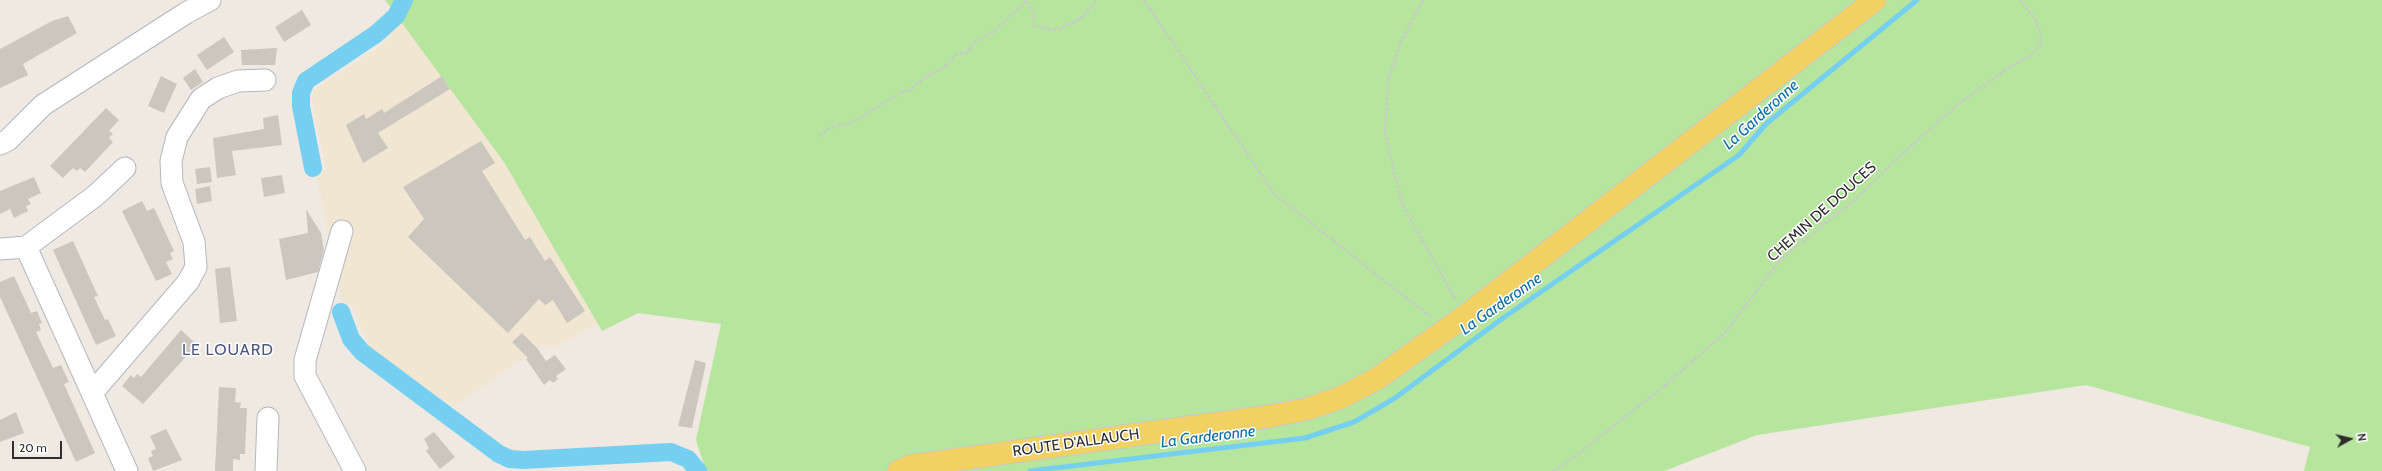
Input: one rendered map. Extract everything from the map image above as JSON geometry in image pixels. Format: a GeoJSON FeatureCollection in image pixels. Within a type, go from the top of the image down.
{"type":"FeatureCollection","features":[{"type":"Feature","properties":{"kind":"main road","name":"ROUTE D'ALLAUCH"},"geometry":{"type":"LineString","coordinates":[[905,468],[1271,416],[1307,409],[1342,397],[1378,378],[1447,330],[1876,0]]}},
{"type":"Feature","properties":{"kind":"street"},"geometry":{"type":"LineString","coordinates":[[0,144],[8,140],[43,105],[186,13],[210,0]]}},
{"type":"Feature","properties":{"kind":"street"},"geometry":{"type":"LineString","coordinates":[[92,393],[188,282],[196,268],[194,242],[172,183],[171,161],[177,137],[200,99],[218,88],[238,80],[265,80]]}},
{"type":"Feature","properties":{"kind":"street"},"geometry":{"type":"LineString","coordinates":[[0,249],[26,247],[95,196],[125,168]]}},
{"type":"Feature","properties":{"kind":"street"},"geometry":{"type":"LineString","coordinates":[[342,231],[305,360],[305,376],[355,471]]}},
{"type":"Feature","properties":{"kind":"street"},"geometry":{"type":"LineString","coordinates":[[26,247],[127,471]]}},
{"type":"Feature","properties":{"kind":"street"},"geometry":{"type":"LineString","coordinates":[[266,471],[268,418]]}},
{"type":"Feature","properties":{"kind":"path"},"geometry":{"type":"LineString","coordinates":[[820,136],[829,128],[851,123],[902,92],[910,90],[925,77],[943,68],[957,54],[968,53],[972,44],[993,32],[1027,0],[1034,12],[1034,26],[1058,30],[1080,19],[1097,0]]}},
{"type":"Feature","properties":{"kind":"path"},"geometry":{"type":"LineString","coordinates":[[1144,0],[1274,194],[1447,330]]}},
{"type":"Feature","properties":{"kind":"path"},"geometry":{"type":"LineString","coordinates":[[1423,0],[1400,44],[1388,79],[1385,133],[1402,204],[1465,316]]}},
{"type":"Feature","properties":{"kind":"path","name":"CHEMIN DE DOUCES"},"geometry":{"type":"LineString","coordinates":[[1553,471],[1573,458],[1658,391],[1724,334],[1780,260],[1850,204],[1903,153],[1957,105],[2008,68],[2032,55],[2041,43],[2040,31],[2035,19],[2020,0]]}},
{"type":"Feature","properties":{"kind":"shaded area"},"geometry":{"type":"Polygon","coordinates":[[[418,0],[621,310],[554,348],[541,345],[454,407],[366,349],[369,337],[363,330],[351,304],[343,305],[316,172],[326,170],[311,95],[318,87],[381,46],[418,0]]]}},
{"type":"Feature","properties":{"kind":"green space"},"geometry":{"type":"Polygon","coordinates":[[[385,0],[2382,0],[2382,471],[2304,471],[2310,447],[2086,385],[1757,435],[1664,471],[706,471],[696,440],[721,324],[638,313],[602,331],[504,162],[385,0]]]}},
{"type":"Feature","properties":{"kind":"building"},"geometry":{"type":"Polygon","coordinates":[[[302,10],[311,25],[284,42],[275,27],[302,10]]]}},
{"type":"Feature","properties":{"kind":"building"},"geometry":{"type":"Polygon","coordinates":[[[68,16],[77,33],[23,64],[28,75],[0,88],[0,49],[52,21],[68,16]]]}},
{"type":"Feature","properties":{"kind":"building"},"geometry":{"type":"Polygon","coordinates":[[[224,37],[234,52],[207,70],[197,55],[224,37]]]}},
{"type":"Feature","properties":{"kind":"building"},"geometry":{"type":"Polygon","coordinates":[[[277,48],[275,65],[242,65],[241,50],[277,48]]]}},
{"type":"Feature","properties":{"kind":"building"},"geometry":{"type":"Polygon","coordinates":[[[195,69],[203,82],[191,90],[183,78],[195,69]]]}},
{"type":"Feature","properties":{"kind":"building"},"geometry":{"type":"Polygon","coordinates":[[[161,76],[177,84],[164,113],[148,106],[161,76]]]}},
{"type":"Feature","properties":{"kind":"building"},"geometry":{"type":"Polygon","coordinates":[[[442,76],[450,89],[378,133],[388,148],[363,163],[346,125],[364,114],[366,119],[382,109],[384,113],[442,76]]]}},
{"type":"Feature","properties":{"kind":"building"},"geometry":{"type":"Polygon","coordinates":[[[106,108],[119,120],[109,131],[113,134],[109,138],[113,142],[85,172],[80,168],[77,171],[73,168],[63,178],[50,166],[106,108]]]}},
{"type":"Feature","properties":{"kind":"building"},"geometry":{"type":"Polygon","coordinates":[[[278,115],[282,145],[232,151],[236,175],[217,178],[213,138],[264,129],[263,118],[278,115]]]}},
{"type":"Feature","properties":{"kind":"building"},"geometry":{"type":"Polygon","coordinates":[[[481,141],[495,163],[482,171],[525,240],[530,237],[545,261],[550,257],[585,311],[567,323],[553,300],[545,305],[539,299],[508,333],[408,237],[424,219],[403,187],[481,141]]]}},
{"type":"Feature","properties":{"kind":"building"},"geometry":{"type":"Polygon","coordinates":[[[210,167],[212,182],[197,184],[195,169],[210,167]]]}},
{"type":"Feature","properties":{"kind":"building"},"geometry":{"type":"Polygon","coordinates":[[[282,175],[285,193],[264,197],[261,178],[282,175]]]}},
{"type":"Feature","properties":{"kind":"building"},"geometry":{"type":"Polygon","coordinates":[[[34,177],[41,193],[28,199],[31,204],[26,206],[28,211],[14,218],[10,209],[0,214],[0,191],[34,177]]]}},
{"type":"Feature","properties":{"kind":"building"},"geometry":{"type":"Polygon","coordinates":[[[210,186],[212,201],[197,204],[195,189],[210,186]]]}},
{"type":"Feature","properties":{"kind":"building"},"geometry":{"type":"Polygon","coordinates":[[[142,201],[147,211],[154,208],[174,251],[170,253],[173,259],[166,262],[172,274],[156,281],[122,211],[142,201]]]}},
{"type":"Feature","properties":{"kind":"building"},"geometry":{"type":"Polygon","coordinates":[[[306,209],[321,233],[324,250],[318,272],[286,280],[279,239],[308,233],[306,209]]]}},
{"type":"Feature","properties":{"kind":"building"},"geometry":{"type":"Polygon","coordinates":[[[73,241],[98,296],[94,297],[105,320],[108,319],[116,336],[96,345],[53,250],[73,241]]]}},
{"type":"Feature","properties":{"kind":"building"},"geometry":{"type":"Polygon","coordinates":[[[230,267],[237,321],[220,323],[215,269],[230,267]]]}},
{"type":"Feature","properties":{"kind":"building"},"geometry":{"type":"Polygon","coordinates":[[[14,276],[31,313],[37,311],[42,323],[39,324],[41,330],[36,332],[53,368],[61,365],[69,382],[64,384],[95,453],[76,462],[0,297],[0,282],[14,276]]]}},
{"type":"Feature","properties":{"kind":"building"},"geometry":{"type":"Polygon","coordinates":[[[181,330],[194,342],[189,348],[192,350],[143,404],[122,386],[131,375],[134,378],[137,374],[141,377],[181,330]]]}},
{"type":"Feature","properties":{"kind":"building"},"geometry":{"type":"Polygon","coordinates":[[[522,333],[537,348],[546,361],[555,355],[566,369],[556,376],[558,379],[553,383],[550,380],[544,385],[526,359],[528,358],[512,342],[522,333]]]}},
{"type":"Feature","properties":{"kind":"building"},"geometry":{"type":"Polygon","coordinates":[[[695,360],[706,363],[692,428],[678,426],[695,360]]]}},
{"type":"Feature","properties":{"kind":"building"},"geometry":{"type":"Polygon","coordinates":[[[219,387],[236,388],[235,402],[241,403],[240,408],[247,408],[245,454],[240,454],[240,460],[233,459],[233,471],[215,471],[219,387]]]}},
{"type":"Feature","properties":{"kind":"building"},"geometry":{"type":"Polygon","coordinates":[[[16,412],[24,433],[0,442],[0,420],[16,412]]]}},
{"type":"Feature","properties":{"kind":"building"},"geometry":{"type":"Polygon","coordinates":[[[166,429],[182,460],[153,471],[148,458],[153,456],[151,451],[156,449],[150,436],[166,429]]]}},
{"type":"Feature","properties":{"kind":"building"},"geometry":{"type":"Polygon","coordinates":[[[434,432],[455,457],[440,469],[426,451],[429,448],[424,439],[434,432]]]}},
{"type":"Feature","properties":{"kind":"waterway"},"geometry":{"type":"LineString","coordinates":[[313,168],[301,106],[301,93],[306,81],[376,34],[396,16],[404,0]]}},
{"type":"Feature","properties":{"kind":"waterway","name":"La Garderonne"},"geometry":{"type":"LineString","coordinates":[[1030,471],[1305,438],[1354,422],[1395,398],[1503,318],[1739,155],[1766,124],[1917,0]]}},
{"type":"Feature","properties":{"kind":"waterway"},"geometry":{"type":"LineString","coordinates":[[341,312],[351,339],[362,352],[499,454],[510,459],[523,460],[671,452],[688,459],[698,471]]}},
{"type":"Feature","properties":{"kind":"district","name":"LE LOUARD"},"geometry":{"type":"Point","coordinates":[228,350]}}]}
